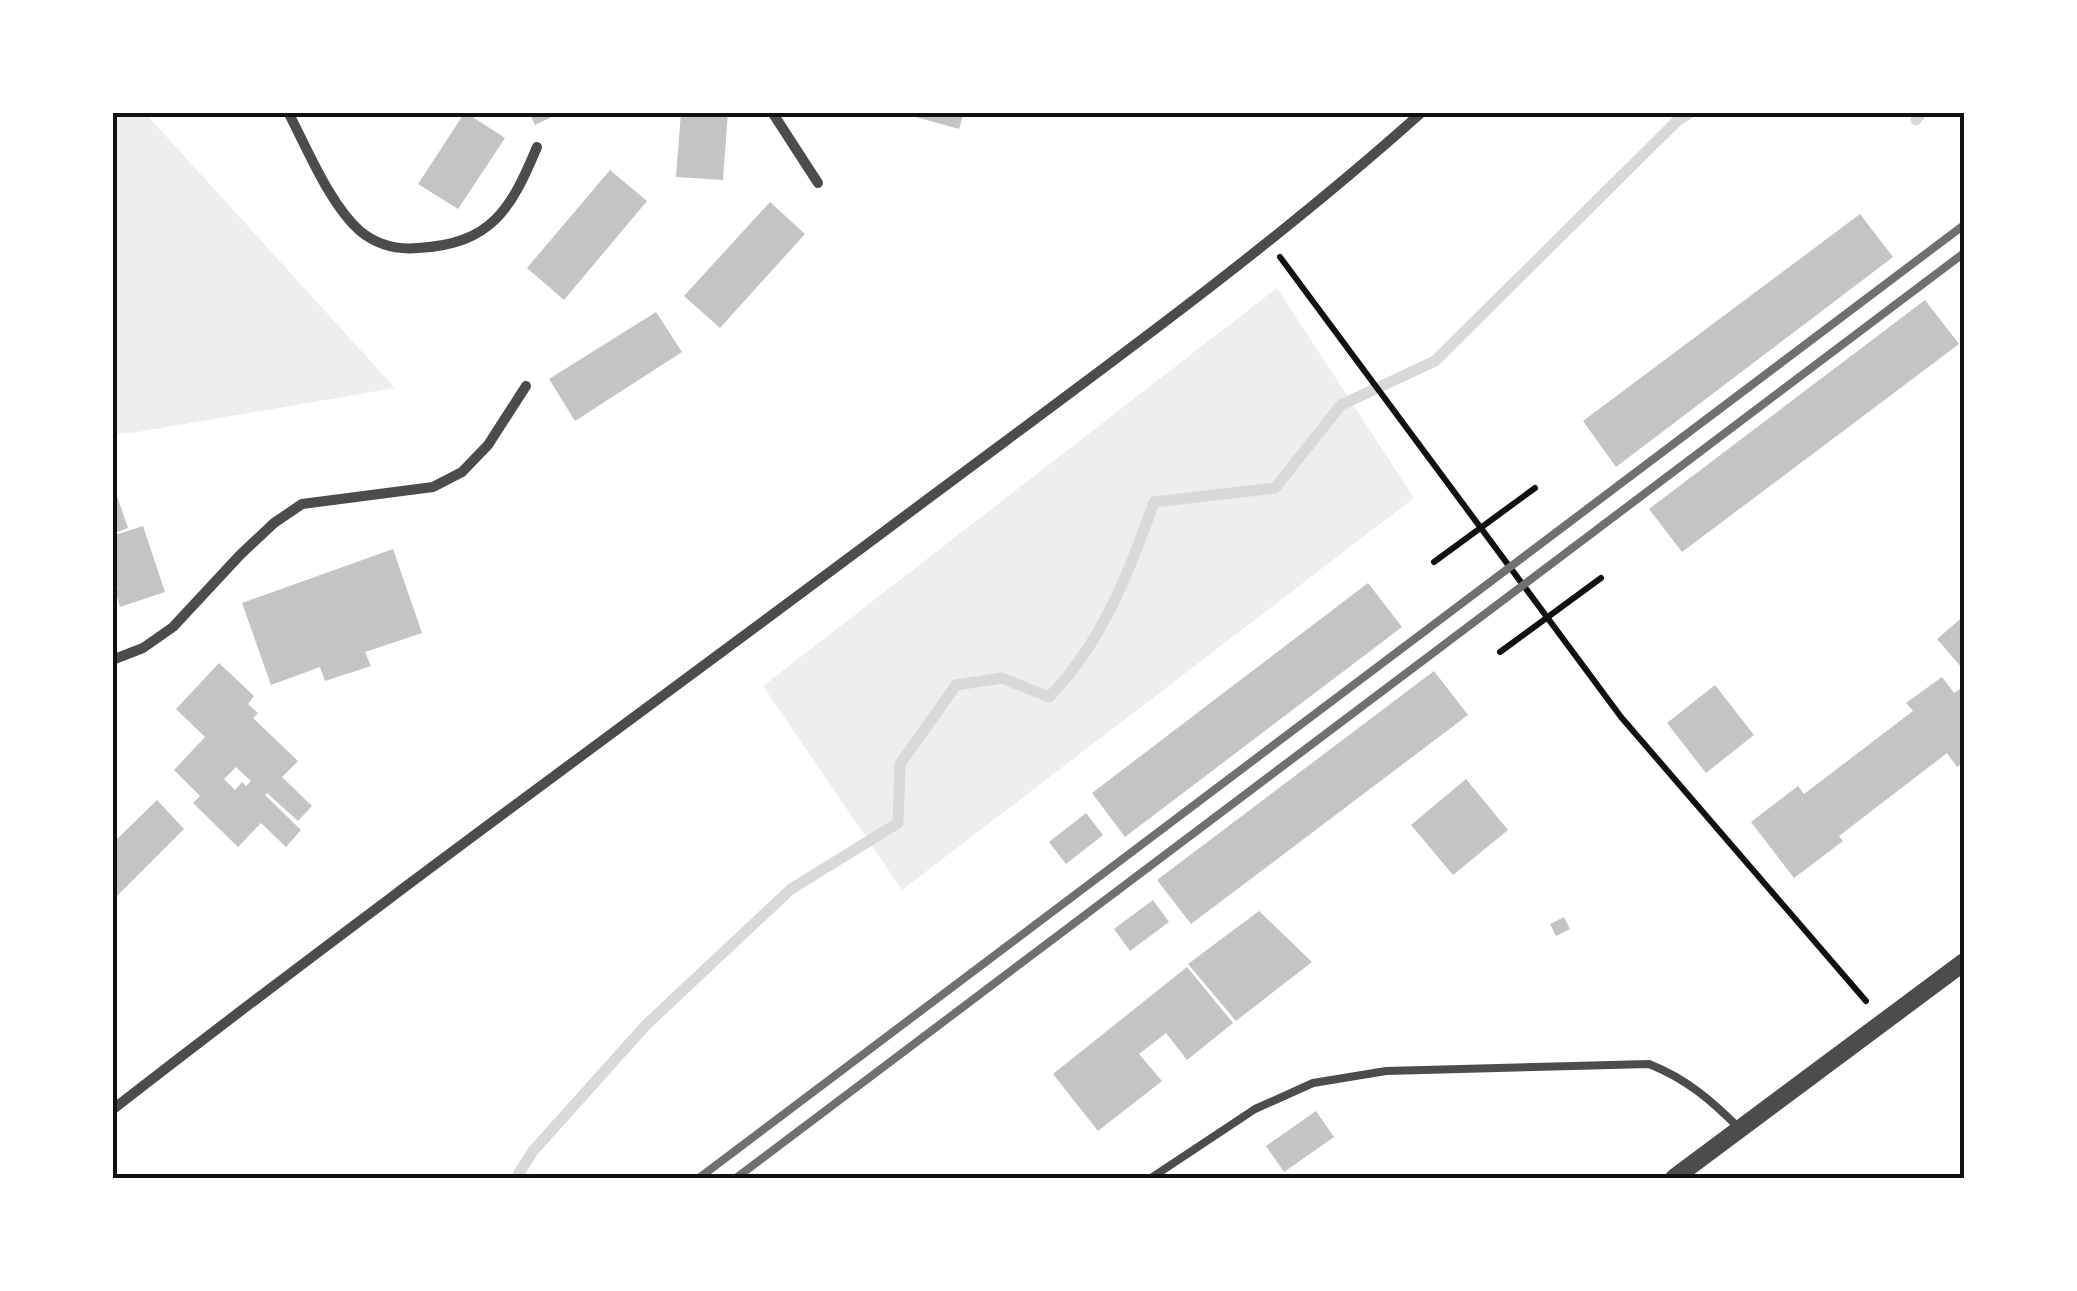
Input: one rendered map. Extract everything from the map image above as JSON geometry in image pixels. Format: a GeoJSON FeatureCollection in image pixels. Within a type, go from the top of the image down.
{"type":"FeatureCollection","features":[{"type":"Feature","properties":{"kind":"street"},"geometry":{"type":"LineString","coordinates":[[288,112],[346,214],[382,246],[424,248],[454,244],[485,230],[516,195],[538,147]]}},
{"type":"Feature","properties":{"kind":"street"},"geometry":{"type":"LineString","coordinates":[[772,112],[818,183]]}},
{"type":"Feature","properties":{"kind":"street"},"geometry":{"type":"LineString","coordinates":[[112,1110],[266,990],[1053,406],[1268,240],[1422,112]]}},
{"type":"Feature","properties":{"kind":"street"},"geometry":{"type":"LineString","coordinates":[[112,660],[144,648],[173,627],[240,555],[274,523],[302,504],[433,487],[462,472],[488,444],[526,386]]}},
{"type":"Feature","properties":{"kind":"street"},"geometry":{"type":"LineString","coordinates":[[1674,1178],[1964,962]]}},
{"type":"Feature","properties":{"kind":"lane"},"geometry":{"type":"LineString","coordinates":[[1151,1178],[1270,1102],[1314,1083],[1386,1071],[1649,1064],[1704,1094],[1740,1129]]}},
{"type":"Feature","properties":{"kind":"path"},"geometry":{"type":"LineString","coordinates":[[1268,240],[1621,717],[1884,1022]]}},
{"type":"Feature","properties":{"kind":"path"},"geometry":{"type":"LineString","coordinates":[[1434,562],[1535,488]]}},
{"type":"Feature","properties":{"kind":"path"},"geometry":{"type":"LineString","coordinates":[[1500,652],[1601,578]]}},
{"type":"Feature","properties":{"kind":"shaded area"},"geometry":{"type":"Polygon","coordinates":[[[112,113],[145,113],[395,388],[113,433],[112,113]]]}},
{"type":"Feature","properties":{"kind":"shaded area"},"geometry":{"type":"Polygon","coordinates":[[[1277,288],[1414,498],[902,890],[763,686],[1277,288]]]}},
{"type":"Feature","properties":{"kind":"building"},"geometry":{"type":"Polygon","coordinates":[[[465,112],[505,138],[458,209],[418,184],[465,112]]]}},
{"type":"Feature","properties":{"kind":"building"},"geometry":{"type":"Polygon","coordinates":[[[529,112],[562,112],[535,125],[529,112]]]}},
{"type":"Feature","properties":{"kind":"building"},"geometry":{"type":"Polygon","coordinates":[[[681,112],[728,112],[723,180],[676,177],[681,112]]]}},
{"type":"Feature","properties":{"kind":"building"},"geometry":{"type":"Polygon","coordinates":[[[913,112],[964,112],[959,129],[912,116],[913,112]]]}},
{"type":"Feature","properties":{"kind":"building"},"geometry":{"type":"Polygon","coordinates":[[[610,170],[647,201],[564,300],[527,268],[610,170]]]}},
{"type":"Feature","properties":{"kind":"building"},"geometry":{"type":"Polygon","coordinates":[[[770,202],[805,234],[720,328],[684,296],[770,202]]]}},
{"type":"Feature","properties":{"kind":"building"},"geometry":{"type":"Polygon","coordinates":[[[1860,214],[1893,257],[1616,467],[1583,421],[1860,214]]]}},
{"type":"Feature","properties":{"kind":"building"},"geometry":{"type":"Polygon","coordinates":[[[1925,300],[1959,344],[1682,552],[1649,509],[1925,300]]]}},
{"type":"Feature","properties":{"kind":"building"},"geometry":{"type":"Polygon","coordinates":[[[656,312],[682,352],[575,421],[549,379],[656,312]]]}},
{"type":"Feature","properties":{"kind":"building"},"geometry":{"type":"Polygon","coordinates":[[[117,496],[128,528],[112,534],[112,498],[117,496]]]}},
{"type":"Feature","properties":{"kind":"building"},"geometry":{"type":"Polygon","coordinates":[[[143,526],[165,592],[120,607],[115,590],[118,588],[112,580],[112,536],[143,526]]]}},
{"type":"Feature","properties":{"kind":"building"},"geometry":{"type":"Polygon","coordinates":[[[393,549],[422,633],[365,652],[371,666],[325,681],[320,667],[271,685],[242,603],[393,549]]]}},
{"type":"Feature","properties":{"kind":"building"},"geometry":{"type":"Polygon","coordinates":[[[1368,583],[1402,627],[1125,837],[1092,793],[1368,583]]]}},
{"type":"Feature","properties":{"kind":"building"},"geometry":{"type":"Polygon","coordinates":[[[1964,616],[1964,666],[1962,668],[1937,639],[1964,616]]]}},
{"type":"Feature","properties":{"kind":"building"},"geometry":{"type":"Polygon","coordinates":[[[219,663],[254,696],[248,704],[258,713],[253,718],[298,761],[282,777],[312,806],[298,821],[265,795],[301,830],[286,847],[261,823],[238,847],[193,803],[200,796],[174,770],[205,737],[176,709],[219,663]],[[236,767],[224,779],[235,790],[242,782],[246,786],[251,781],[236,767]]]}},
{"type":"Feature","properties":{"kind":"building"},"geometry":{"type":"Polygon","coordinates":[[[1434,671],[1468,715],[1191,924],[1157,880],[1434,671]]]}},
{"type":"Feature","properties":{"kind":"building"},"geometry":{"type":"Polygon","coordinates":[[[1942,677],[1954,693],[1964,689],[1964,762],[1957,767],[1947,753],[1839,836],[1843,841],[1794,878],[1751,822],[1798,786],[1804,794],[1913,711],[1906,703],[1942,677]]]}},
{"type":"Feature","properties":{"kind":"building"},"geometry":{"type":"Polygon","coordinates":[[[1715,685],[1754,735],[1706,773],[1667,723],[1715,685]]]}},
{"type":"Feature","properties":{"kind":"building"},"geometry":{"type":"Polygon","coordinates":[[[1466,779],[1508,830],[1453,875],[1411,825],[1466,779]]]}},
{"type":"Feature","properties":{"kind":"building"},"geometry":{"type":"Polygon","coordinates":[[[157,800],[184,829],[116,897],[112,893],[112,844],[157,800]]]}},
{"type":"Feature","properties":{"kind":"building"},"geometry":{"type":"Polygon","coordinates":[[[1086,813],[1103,835],[1066,864],[1049,842],[1086,813]]]}},
{"type":"Feature","properties":{"kind":"building"},"geometry":{"type":"Polygon","coordinates":[[[1153,900],[1169,922],[1130,951],[1114,929],[1153,900]]]}},
{"type":"Feature","properties":{"kind":"building"},"geometry":{"type":"Polygon","coordinates":[[[1259,911],[1312,962],[1236,1021],[1188,964],[1259,911]]]}},
{"type":"Feature","properties":{"kind":"building"},"geometry":{"type":"Polygon","coordinates":[[[1564,917],[1570,929],[1556,936],[1550,924],[1564,917]]]}},
{"type":"Feature","properties":{"kind":"building"},"geometry":{"type":"Polygon","coordinates":[[[1187,967],[1233,1023],[1187,1060],[1166,1033],[1139,1054],[1162,1081],[1098,1131],[1053,1074],[1187,967]]]}},
{"type":"Feature","properties":{"kind":"building"},"geometry":{"type":"Polygon","coordinates":[[[1316,1111],[1334,1137],[1284,1172],[1266,1146],[1316,1111]]]}},
{"type":"Feature","properties":{"kind":"waterway"},"geometry":{"type":"LineString","coordinates":[[516,1178],[533,1151],[646,1025],[791,889],[898,823],[900,764],[956,685],[1002,678],[1049,697],[1084,654],[1112,606],[1154,502],[1275,488],[1341,405],[1435,361],[1677,121],[1691,112]]}},
{"type":"Feature","properties":{"kind":"waterway"},"geometry":{"type":"LineString","coordinates":[[1916,120],[1922,112]]}},
{"type":"Feature","properties":{"kind":"railway"},"geometry":{"type":"LineString","coordinates":[[699,1178],[1964,225]]}},
{"type":"Feature","properties":{"kind":"railway"},"geometry":{"type":"LineString","coordinates":[[736,1178],[1964,253]]}}]}
